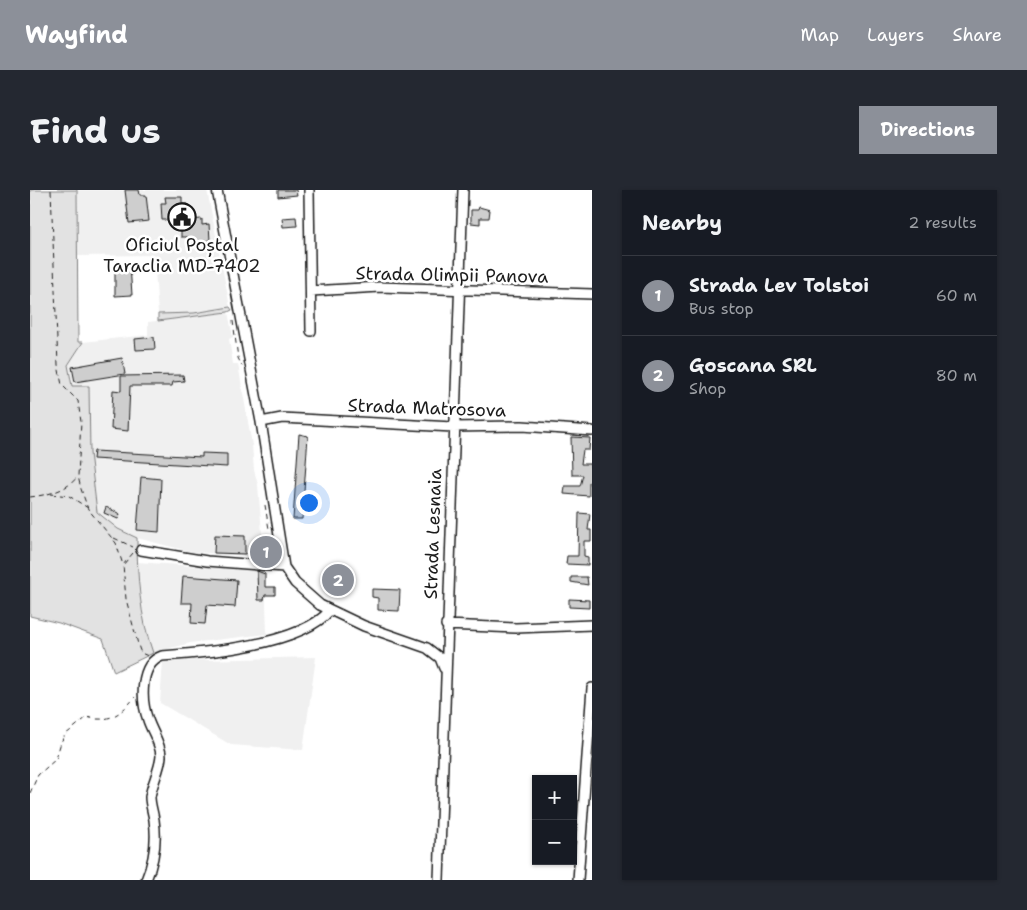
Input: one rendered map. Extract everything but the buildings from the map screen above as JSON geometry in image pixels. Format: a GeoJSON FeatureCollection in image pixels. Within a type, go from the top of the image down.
{"type":"FeatureCollection","features":[{"type":"Feature","properties":{"kind":"street"},"geometry":{"type":"LineString","coordinates":[[217,190],[260,422],[284,567],[295,583],[320,605],[364,626],[427,648],[440,658],[444,667],[444,678]]}},
{"type":"Feature","properties":{"kind":"street"},"geometry":{"type":"LineString","coordinates":[[309,190],[311,331]]}},
{"type":"Feature","properties":{"kind":"street","name":"Strada Lesnaia"},"geometry":{"type":"LineString","coordinates":[[439,880],[444,678],[463,190]]}},
{"type":"Feature","properties":{"kind":"street","name":"Strada Olimpii Panova"},"geometry":{"type":"LineString","coordinates":[[311,290],[380,287],[592,294]]}},
{"type":"Feature","properties":{"kind":"street","name":"Strada Matrosova"},"geometry":{"type":"LineString","coordinates":[[260,422],[282,418],[453,427],[522,426],[592,431]]}},
{"type":"Feature","properties":{"kind":"street"},"geometry":{"type":"LineString","coordinates":[[141,550],[207,561],[284,567]]}},
{"type":"Feature","properties":{"kind":"street"},"geometry":{"type":"LineString","coordinates":[[146,880],[153,862],[155,847],[154,822],[150,798],[161,756],[160,748],[147,718],[145,673],[156,658],[257,644],[311,627],[330,610]]}},
{"type":"Feature","properties":{"kind":"street"},"geometry":{"type":"LineString","coordinates":[[446,625],[516,628],[592,625]]}},
{"type":"Feature","properties":{"kind":"street"},"geometry":{"type":"LineString","coordinates":[[578,880],[592,688]]}},
{"type":"Feature","properties":{"kind":"path"},"geometry":{"type":"LineString","coordinates":[[51,190],[58,365],[62,385],[78,401],[81,422],[78,476],[88,509]]}},
{"type":"Feature","properties":{"kind":"path"},"geometry":{"type":"LineString","coordinates":[[30,497],[49,494],[69,486],[78,476]]}},
{"type":"Feature","properties":{"kind":"path"},"geometry":{"type":"LineString","coordinates":[[49,494],[69,496],[88,509],[113,538],[123,565],[126,599],[139,648],[143,655],[156,658]]}},
{"type":"Feature","properties":{"kind":"path"},"geometry":{"type":"LineString","coordinates":[[113,538],[141,550]]}},
{"type":"Feature","properties":{"kind":"path"},"geometry":{"type":"LineString","coordinates":[[123,565],[130,556],[141,550]]}},
{"type":"Feature","properties":{"kind":"path"},"geometry":{"type":"LineString","coordinates":[[30,793],[38,775],[56,759],[61,742],[68,732],[87,717],[105,720],[118,716],[144,684]]}},
{"type":"Feature","properties":{"kind":"shaded area"},"geometry":{"type":"Polygon","coordinates":[[[30,190],[77,190],[78,342],[83,342],[68,365],[72,386],[89,386],[90,453],[97,512],[118,529],[137,538],[140,596],[145,625],[153,653],[114,672],[103,639],[59,623],[30,616],[30,190]]]}},
{"type":"Feature","properties":{"kind":"shaded area"},"geometry":{"type":"Polygon","coordinates":[[[77,190],[207,190],[230,307],[194,313],[158,314],[154,255],[78,256],[77,190]]]}},
{"type":"Feature","properties":{"kind":"shaded area"},"geometry":{"type":"Polygon","coordinates":[[[230,307],[232,310],[228,312],[158,321],[158,314],[194,313],[230,307]]]}},
{"type":"Feature","properties":{"kind":"shaded area"},"geometry":{"type":"Polygon","coordinates":[[[228,312],[233,337],[229,339],[233,364],[238,364],[252,445],[254,470],[258,485],[264,557],[192,552],[137,538],[118,529],[97,512],[90,453],[89,387],[72,386],[68,365],[83,342],[148,335],[148,322],[228,312]]]}},
{"type":"Feature","properties":{"kind":"shaded area"},"geometry":{"type":"Polygon","coordinates":[[[137,562],[262,571],[265,574],[267,634],[190,643],[153,653],[145,632],[137,562]]]}},
{"type":"Feature","properties":{"kind":"shaded area"},"geometry":{"type":"Polygon","coordinates":[[[316,657],[303,750],[231,745],[160,703],[163,661],[316,657]]]}},
{"type":"Feature","properties":{"kind":"place","name":"Oficiul Poștal Taraclia MD-7402"},"geometry":{"type":"Point","coordinates":[182,217]}},
{"type":"Feature","properties":{"kind":"place","name":"Strada Lev Tolstoi"},"geometry":{"type":"Point","coordinates":[266,552]}},
{"type":"Feature","properties":{"kind":"place","name":"Goscana SRL"},"geometry":{"type":"Point","coordinates":[338,580]}}]}
